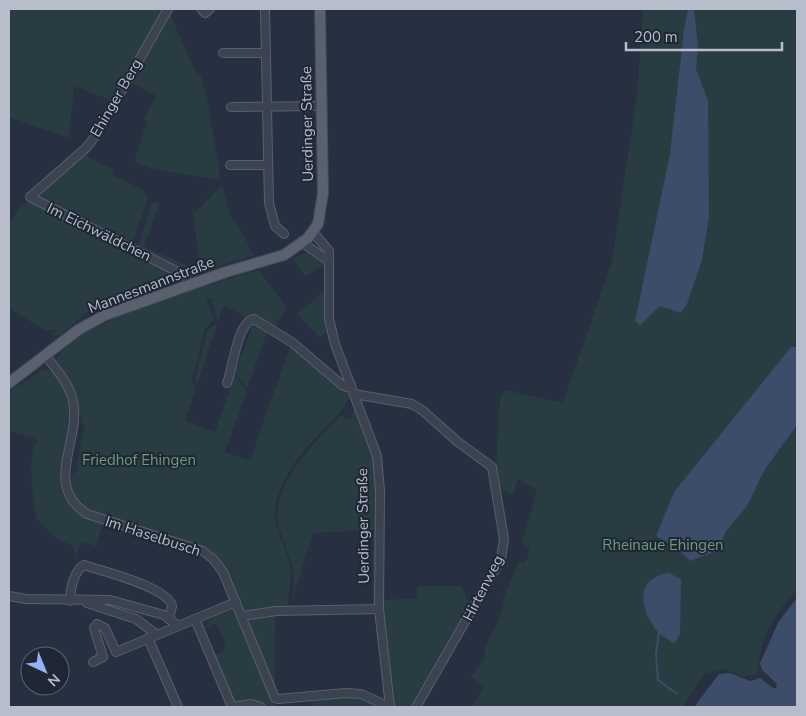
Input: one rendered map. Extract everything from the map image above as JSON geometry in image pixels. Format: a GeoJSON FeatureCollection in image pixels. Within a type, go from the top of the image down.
{"type":"FeatureCollection","features":[{"type":"Feature","properties":{"kind":"main road","name":"Uerdinger Straße"},"geometry":{"type":"LineString","coordinates":[[313,232],[320,214],[323,193],[320,9]]}},
{"type":"Feature","properties":{"kind":"main road","name":"Mannesmannstraße"},"geometry":{"type":"LineString","coordinates":[[9,383],[78,330],[106,315],[187,286],[284,255],[303,243],[313,232]]}},
{"type":"Feature","properties":{"kind":"street","name":"Ehinger Berg"},"geometry":{"type":"LineString","coordinates":[[30,197],[86,148],[168,9]]}},
{"type":"Feature","properties":{"kind":"street"},"geometry":{"type":"LineString","coordinates":[[265,9],[270,214],[275,226],[284,234]]}},
{"type":"Feature","properties":{"kind":"street"},"geometry":{"type":"LineString","coordinates":[[223,53],[266,53]]}},
{"type":"Feature","properties":{"kind":"street"},"geometry":{"type":"LineString","coordinates":[[231,107],[322,106]]}},
{"type":"Feature","properties":{"kind":"street"},"geometry":{"type":"LineString","coordinates":[[230,165],[268,165]]}},
{"type":"Feature","properties":{"kind":"street","name":"Im Eichwäldchen"},"geometry":{"type":"LineString","coordinates":[[30,197],[186,276],[187,286]]}},
{"type":"Feature","properties":{"kind":"street","name":"Uerdinger Straße"},"geometry":{"type":"LineString","coordinates":[[313,232],[329,251],[329,319],[335,344],[377,456],[380,491],[379,609],[390,707]]}},
{"type":"Feature","properties":{"kind":"street"},"geometry":{"type":"LineString","coordinates":[[303,243],[329,261]]}},
{"type":"Feature","properties":{"kind":"street"},"geometry":{"type":"LineString","coordinates":[[227,383],[234,354],[245,324],[254,319],[293,343],[342,385],[347,387],[351,385]]}},
{"type":"Feature","properties":{"kind":"street","name":"Im Haselbusch"},"geometry":{"type":"LineString","coordinates":[[45,355],[65,381],[72,398],[75,418],[64,478],[68,496],[76,507],[87,514],[203,550],[214,560],[223,572],[275,698],[346,693],[361,694],[390,707]]}},
{"type":"Feature","properties":{"kind":"street","name":"Hirtenweg"},"geometry":{"type":"LineString","coordinates":[[354,394],[412,404],[422,410],[458,442],[482,458],[494,472],[504,539],[501,559],[416,707]]}},
{"type":"Feature","properties":{"kind":"street"},"geometry":{"type":"LineString","coordinates":[[70,601],[70,591],[80,568],[84,565],[128,579],[165,594],[172,606],[168,619]]}},
{"type":"Feature","properties":{"kind":"street"},"geometry":{"type":"LineString","coordinates":[[9,596],[26,600],[82,602],[110,600],[164,616],[178,626]]}},
{"type":"Feature","properties":{"kind":"street"},"geometry":{"type":"LineString","coordinates":[[82,602],[136,619],[152,636],[178,707]]}},
{"type":"Feature","properties":{"kind":"street"},"geometry":{"type":"LineString","coordinates":[[93,662],[103,657],[93,633],[97,624],[105,628],[116,652],[236,602]]}},
{"type":"Feature","properties":{"kind":"street"},"geometry":{"type":"LineString","coordinates":[[242,616],[276,611],[379,609]]}},
{"type":"Feature","properties":{"kind":"street"},"geometry":{"type":"LineString","coordinates":[[195,619],[232,707],[251,704],[261,707]]}},
{"type":"Feature","properties":{"kind":"green space"},"geometry":{"type":"Polygon","coordinates":[[[9,9],[164,9],[112,101],[74,86],[69,138],[9,117],[9,9]]]}},
{"type":"Feature","properties":{"kind":"green space","name":"Rheinaue Ehingen"},"geometry":{"type":"Polygon","coordinates":[[[643,9],[797,9],[797,590],[781,608],[764,639],[758,674],[744,677],[724,669],[704,674],[683,707],[471,707],[485,687],[471,677],[484,660],[485,646],[496,626],[504,602],[502,601],[519,561],[524,563],[528,557],[529,548],[522,543],[537,490],[518,479],[513,495],[498,487],[496,468],[500,397],[505,390],[563,403],[612,261],[637,95],[643,9]]]}},
{"type":"Feature","properties":{"kind":"green space"},"geometry":{"type":"Polygon","coordinates":[[[170,14],[197,75],[200,73],[206,93],[221,180],[156,170],[134,162],[147,121],[144,119],[156,96],[129,81],[170,14]]]}},
{"type":"Feature","properties":{"kind":"green space"},"geometry":{"type":"Polygon","coordinates":[[[85,153],[94,161],[114,169],[111,175],[142,189],[148,198],[132,245],[34,196],[85,153]]]}},
{"type":"Feature","properties":{"kind":"green space"},"geometry":{"type":"Polygon","coordinates":[[[222,185],[233,223],[236,222],[254,255],[195,274],[138,247],[152,203],[155,202],[159,204],[144,247],[193,268],[200,266],[193,211],[196,212],[222,185]]]}},
{"type":"Feature","properties":{"kind":"green space"},"geometry":{"type":"Polygon","coordinates":[[[32,202],[177,275],[178,280],[86,313],[60,335],[52,336],[58,330],[44,330],[9,308],[9,228],[20,208],[32,202]]]}},
{"type":"Feature","properties":{"kind":"green space"},"geometry":{"type":"Polygon","coordinates":[[[307,251],[326,263],[306,276],[292,259],[307,251]]]}},
{"type":"Feature","properties":{"kind":"green space","name":"Friedhof Ehingen"},"geometry":{"type":"Polygon","coordinates":[[[259,270],[287,308],[274,329],[249,319],[224,305],[218,322],[212,303],[213,299],[206,297],[214,320],[205,329],[192,381],[196,389],[185,421],[215,432],[235,376],[247,390],[225,452],[250,460],[291,344],[350,394],[341,411],[311,442],[293,465],[277,499],[275,508],[276,525],[288,556],[291,571],[287,607],[248,611],[241,608],[206,549],[168,535],[93,514],[79,504],[73,495],[68,479],[76,471],[85,423],[81,424],[82,417],[78,415],[56,360],[69,345],[90,331],[117,317],[181,294],[259,270]]]}},
{"type":"Feature","properties":{"kind":"green space"},"geometry":{"type":"Polygon","coordinates":[[[327,289],[329,329],[321,338],[297,314],[327,289]]]}},
{"type":"Feature","properties":{"kind":"green space"},"geometry":{"type":"Polygon","coordinates":[[[254,322],[268,330],[247,388],[235,374],[254,322]]]}},
{"type":"Feature","properties":{"kind":"green space"},"geometry":{"type":"Polygon","coordinates":[[[216,324],[197,386],[195,379],[207,331],[216,324]]]}},
{"type":"Feature","properties":{"kind":"green space"},"geometry":{"type":"Polygon","coordinates":[[[44,369],[52,372],[58,378],[68,403],[69,424],[61,464],[60,482],[64,498],[78,512],[103,523],[96,546],[82,542],[74,558],[75,550],[72,545],[58,540],[36,518],[31,467],[37,442],[34,438],[9,431],[9,392],[44,369]]]}},
{"type":"Feature","properties":{"kind":"green space"},"geometry":{"type":"Polygon","coordinates":[[[355,405],[377,464],[376,602],[373,605],[373,530],[313,533],[290,606],[294,583],[290,557],[279,528],[277,513],[280,497],[287,481],[309,450],[343,414],[343,418],[350,419],[355,405]]]}},
{"type":"Feature","properties":{"kind":"green space"},"geometry":{"type":"Polygon","coordinates":[[[417,586],[461,586],[469,603],[409,707],[394,707],[382,600],[417,598],[417,586]]]}},
{"type":"Feature","properties":{"kind":"green space"},"geometry":{"type":"Polygon","coordinates":[[[232,610],[235,611],[276,707],[234,701],[215,654],[222,653],[226,645],[217,625],[214,624],[205,629],[204,627],[210,624],[205,621],[212,621],[212,618],[232,610]]]}},
{"type":"Feature","properties":{"kind":"green space"},"geometry":{"type":"Polygon","coordinates":[[[276,614],[274,668],[276,692],[249,624],[252,618],[276,614]]]}},
{"type":"Feature","properties":{"kind":"green space"},"geometry":{"type":"Polygon","coordinates":[[[355,696],[378,706],[312,707],[311,698],[355,696]]]}},
{"type":"Feature","properties":{"kind":"water"},"geometry":{"type":"Polygon","coordinates":[[[688,9],[694,9],[698,48],[696,69],[708,101],[709,217],[702,260],[687,304],[681,313],[660,306],[640,325],[635,321],[670,154],[688,9]]]}},
{"type":"Feature","properties":{"kind":"water"},"geometry":{"type":"Polygon","coordinates":[[[791,347],[797,347],[797,425],[765,469],[747,506],[726,531],[717,551],[690,561],[676,547],[656,536],[674,492],[791,347]]]}},
{"type":"Feature","properties":{"kind":"water"},"geometry":{"type":"Polygon","coordinates":[[[669,573],[681,579],[680,635],[674,643],[660,633],[652,624],[644,605],[645,588],[650,581],[658,576],[669,573]]]}},
{"type":"Feature","properties":{"kind":"water"},"geometry":{"type":"Polygon","coordinates":[[[797,598],[797,707],[694,707],[719,674],[730,673],[750,681],[760,678],[773,688],[776,688],[777,684],[762,670],[760,663],[779,621],[797,598]]]}},
{"type":"Feature","properties":{"kind":"waterway"},"geometry":{"type":"LineString","coordinates":[[659,633],[656,654],[658,680],[677,694]]}}]}
